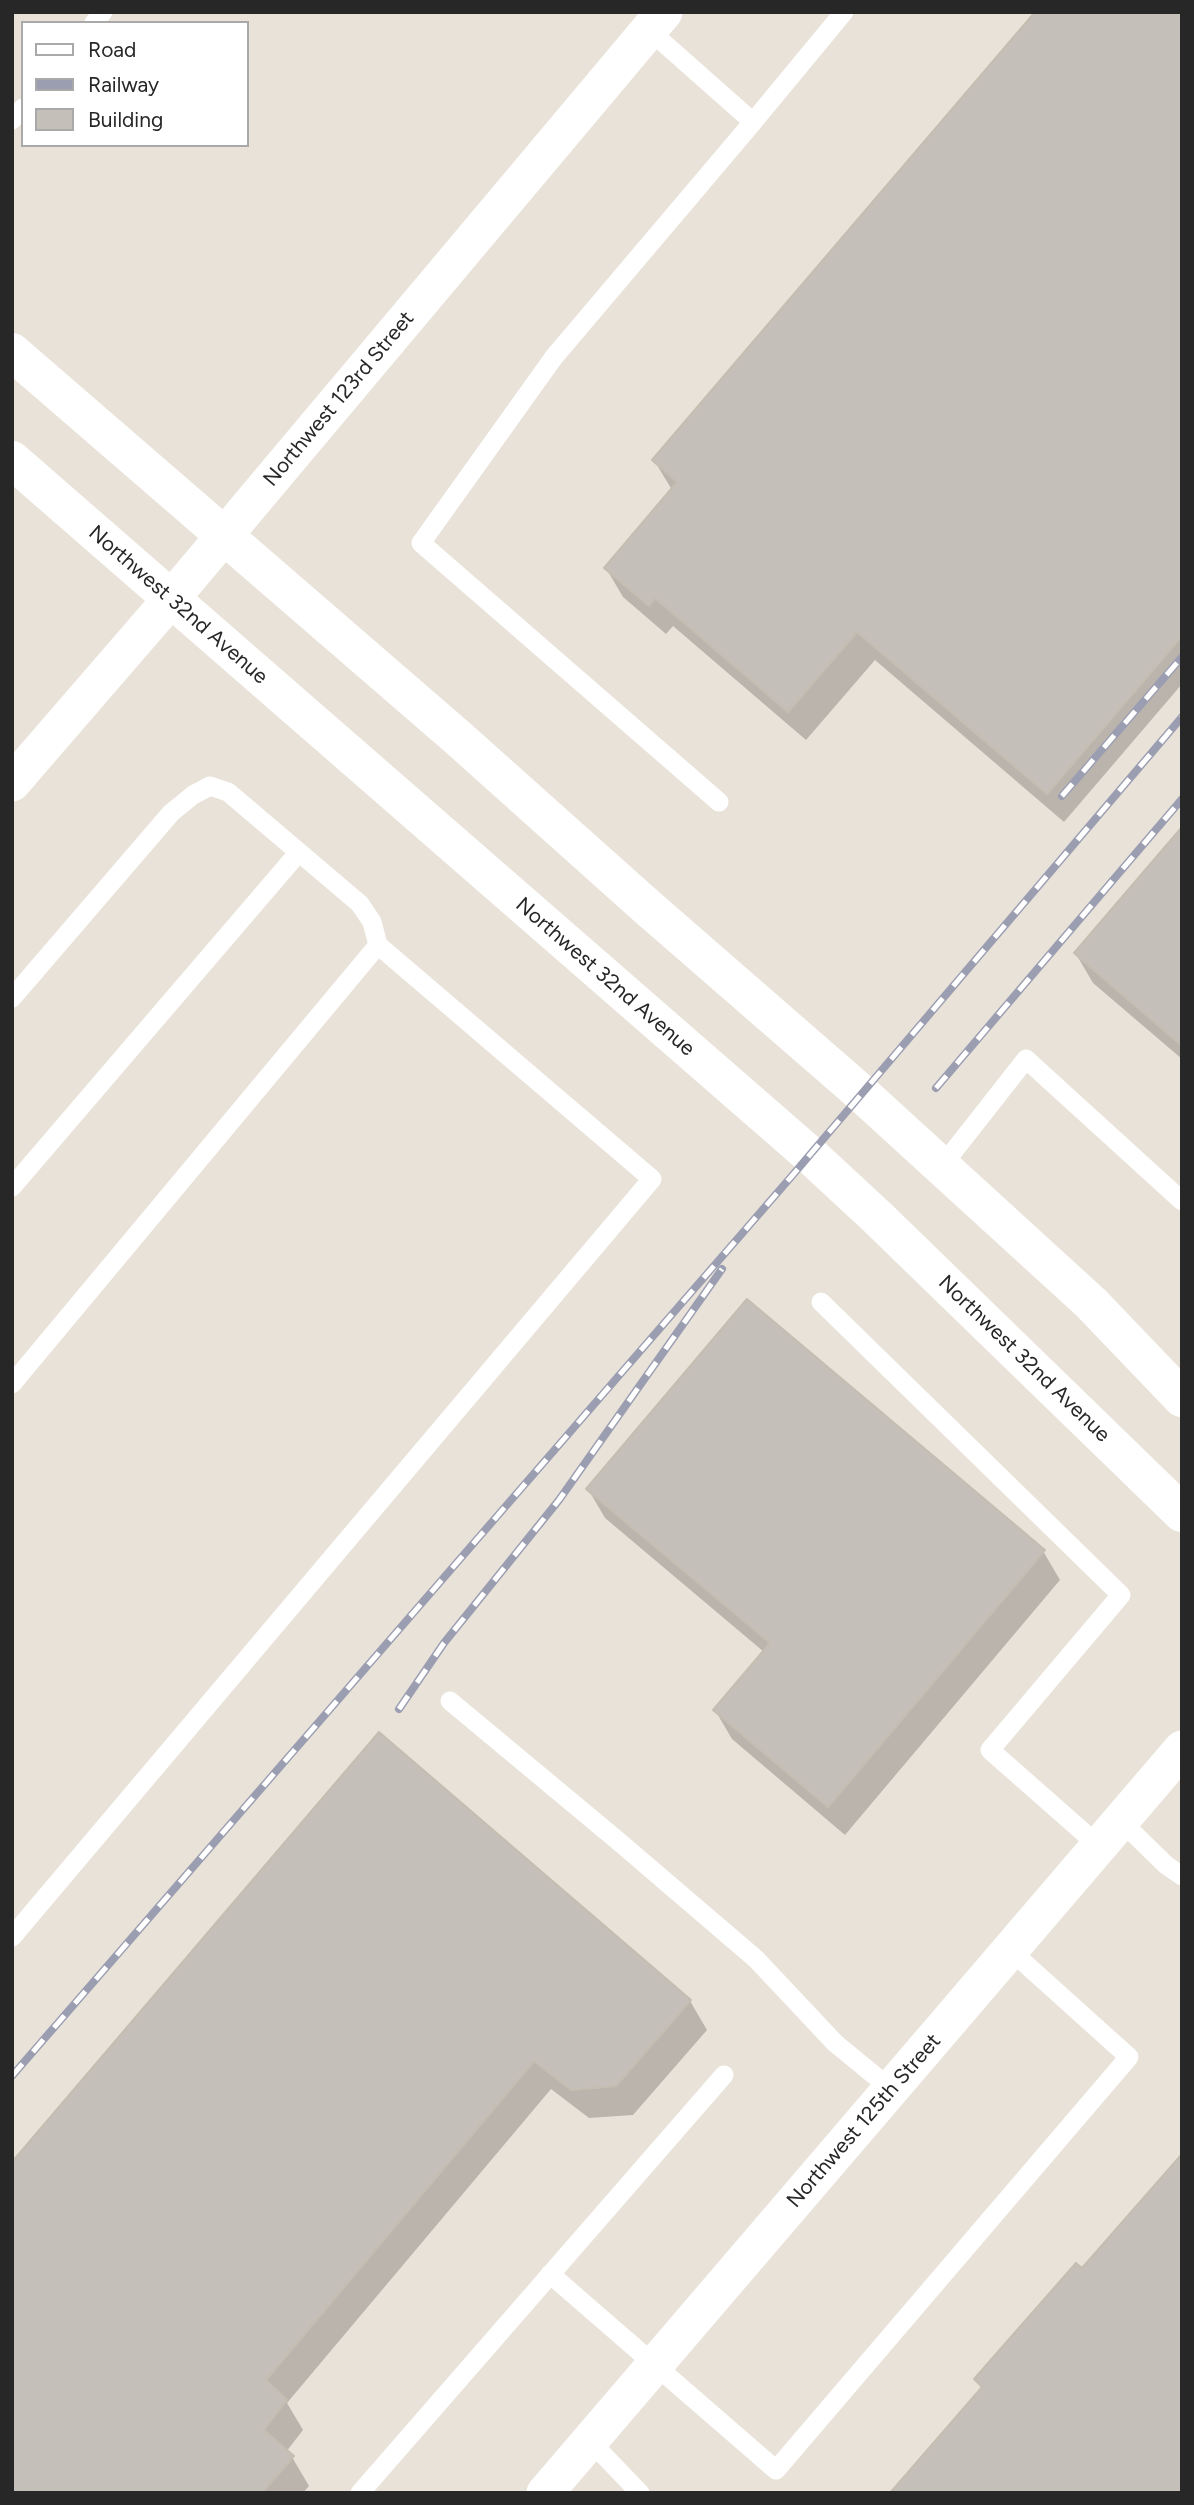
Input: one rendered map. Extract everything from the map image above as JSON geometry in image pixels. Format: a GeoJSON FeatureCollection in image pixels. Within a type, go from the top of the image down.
{"type":"FeatureCollection","features":[{"type":"Feature","properties":{"kind":"main road"},"geometry":{"type":"LineString","coordinates":[[12,352],[457,737],[942,1166],[1091,1303],[1182,1398]]}},
{"type":"Feature","properties":{"kind":"main road","name":"Northwest 32nd Avenue"},"geometry":{"type":"LineString","coordinates":[[12,460],[810,1155],[1182,1513]]}},
{"type":"Feature","properties":{"kind":"street","name":"Northwest 123rd Street"},"geometry":{"type":"LineString","coordinates":[[12,783],[171,599],[656,21]]}},
{"type":"Feature","properties":{"kind":"street","name":"Northwest 125th Street"},"geometry":{"type":"LineString","coordinates":[[545,2493],[1182,1749]]}},
{"type":"Feature","properties":{"kind":"lane"},"geometry":{"type":"LineString","coordinates":[[719,802],[421,543],[554,357],[844,12]]}},
{"type":"Feature","properties":{"kind":"lane"},"geometry":{"type":"LineString","coordinates":[[656,21],[753,122]]}},
{"type":"Feature","properties":{"kind":"lane"},"geometry":{"type":"LineString","coordinates":[[12,998],[172,813],[193,795],[210,786],[228,792],[360,904],[372,922],[378,945],[652,1179],[12,1937]]}},
{"type":"Feature","properties":{"kind":"lane"},"geometry":{"type":"LineString","coordinates":[[12,1187],[299,852]]}},
{"type":"Feature","properties":{"kind":"lane"},"geometry":{"type":"LineString","coordinates":[[12,1384],[378,945]]}},
{"type":"Feature","properties":{"kind":"lane"},"geometry":{"type":"LineString","coordinates":[[942,1166],[1026,1059],[1182,1201]]}},
{"type":"Feature","properties":{"kind":"lane"},"geometry":{"type":"LineString","coordinates":[[821,1302],[1121,1595],[990,1750],[1110,1833],[1182,1876]]}},
{"type":"Feature","properties":{"kind":"lane"},"geometry":{"type":"LineString","coordinates":[[450,1702],[756,1959],[835,2043],[891,2089]]}},
{"type":"Feature","properties":{"kind":"lane"},"geometry":{"type":"LineString","coordinates":[[550,2274],[776,2470],[1129,2057],[1010,1950]]}},
{"type":"Feature","properties":{"kind":"lane"},"geometry":{"type":"LineString","coordinates":[[360,2493],[724,2075]]}},
{"type":"Feature","properties":{"kind":"lane"},"geometry":{"type":"LineString","coordinates":[[590,2441],[640,2493]]}},
{"type":"Feature","properties":{"kind":"building"},"geometry":{"type":"Polygon","coordinates":[[[1035,12],[1182,12],[1182,636],[1047,794],[857,632],[788,712],[655,598],[649,606],[604,568],[677,482],[652,460],[1035,12]]]}},
{"type":"Feature","properties":{"kind":"building"},"geometry":{"type":"Polygon","coordinates":[[[1182,827],[1182,1046],[1074,953],[1182,827]]]}},
{"type":"Feature","properties":{"kind":"building"},"geometry":{"type":"Polygon","coordinates":[[[747,1299],[1045,1550],[828,1807],[713,1710],[770,1643],[586,1489],[747,1299]]]}},
{"type":"Feature","properties":{"kind":"building"},"geometry":{"type":"Polygon","coordinates":[[[379,1732],[691,2000],[616,2086],[571,2090],[534,2061],[266,2380],[287,2400],[264,2430],[294,2456],[262,2493],[12,2493],[12,2162],[379,1732]]]}},
{"type":"Feature","properties":{"kind":"building"},"geometry":{"type":"Polygon","coordinates":[[[1182,2154],[1182,2493],[890,2493],[982,2387],[974,2379],[1076,2263],[1082,2268],[1182,2154]]]}},
{"type":"Feature","properties":{"kind":"railway"},"geometry":{"type":"LineString","coordinates":[[1062,796],[1182,657]]}},
{"type":"Feature","properties":{"kind":"railway"},"geometry":{"type":"LineString","coordinates":[[12,2076],[791,1177],[1182,717]]}},
{"type":"Feature","properties":{"kind":"railway"},"geometry":{"type":"LineString","coordinates":[[936,1088],[1182,799]]}},
{"type":"Feature","properties":{"kind":"railway"},"geometry":{"type":"LineString","coordinates":[[399,1709],[444,1643],[559,1500],[722,1269]]}}]}
